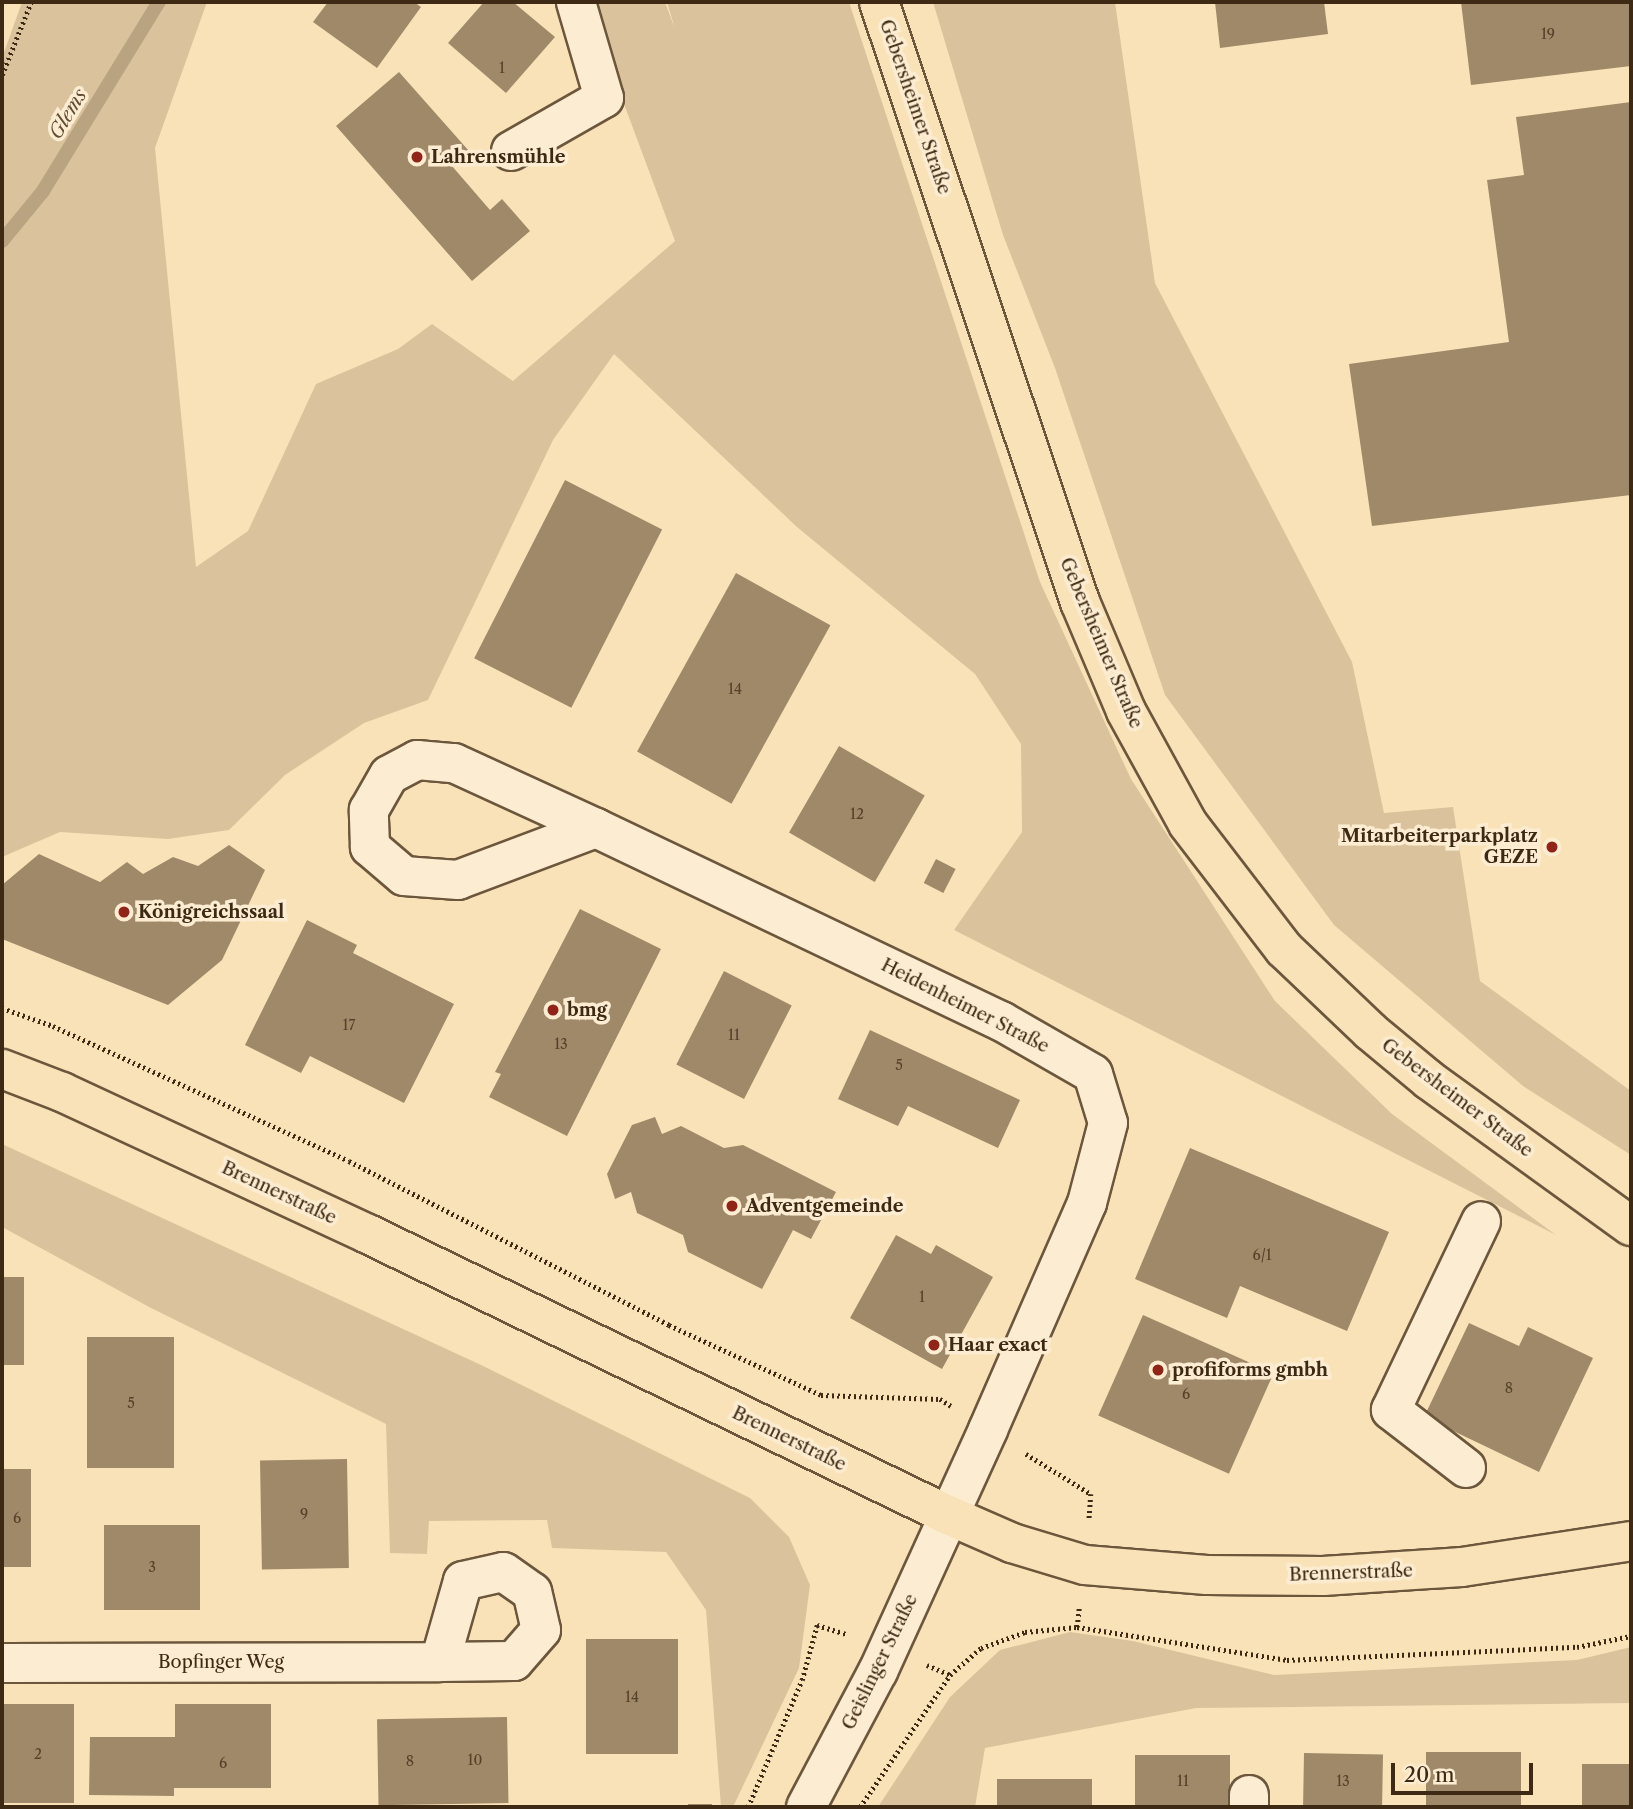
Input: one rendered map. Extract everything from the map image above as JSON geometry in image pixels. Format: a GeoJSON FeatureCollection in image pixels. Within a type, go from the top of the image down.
{"type":"FeatureCollection","features":[{"type":"Feature","properties":{"kind":"main road","name":"Gebersheimer Straße"},"geometry":{"type":"LineString","coordinates":[[879,2],[1080,602],[1126,711],[1188,824],[1284,949],[1370,1031],[1429,1080],[1631,1226]]}},
{"type":"Feature","properties":{"kind":"main road","name":"Brennerstraße"},"geometry":{"type":"LineString","coordinates":[[2,1069],[62,1092],[368,1234],[948,1515],[1012,1543],[1085,1565],[1207,1575],[1323,1576],[1462,1567],[1631,1541]]}},
{"type":"Feature","properties":{"kind":"street"},"geometry":{"type":"LineString","coordinates":[[511,151],[604,98],[576,2]]}},
{"type":"Feature","properties":{"kind":"street","name":"Heidenheimer Straße"},"geometry":{"type":"LineString","coordinates":[[596,828],[458,880],[404,876],[370,847],[369,810],[389,775],[417,760],[453,763],[596,828],[1001,1021],[1093,1074],[1108,1123],[1087,1203],[948,1515]]}},
{"type":"Feature","properties":{"kind":"street"},"geometry":{"type":"LineString","coordinates":[[1466,1468],[1391,1410],[1481,1221]]}},
{"type":"Feature","properties":{"kind":"street","name":"Geislinger Straße"},"geometry":{"type":"LineString","coordinates":[[806,1807],[878,1671],[948,1515]]}},
{"type":"Feature","properties":{"kind":"street","name":"Bopfinger Weg"},"geometry":{"type":"LineString","coordinates":[[2,1663],[440,1662]]}},
{"type":"Feature","properties":{"kind":"path"},"geometry":{"type":"LineString","coordinates":[[2,75],[31,2]]}},
{"type":"Feature","properties":{"kind":"path"},"geometry":{"type":"LineString","coordinates":[[2,1009],[53,1026],[349,1161],[669,1325],[821,1395],[940,1399],[1091,1494]]}},
{"type":"Feature","properties":{"kind":"path"},"geometry":{"type":"LineString","coordinates":[[748,1807],[802,1680],[817,1625]]}},
{"type":"Feature","properties":{"kind":"path"},"geometry":{"type":"LineString","coordinates":[[860,1807],[950,1675],[981,1648],[1026,1632],[1077,1627],[1287,1660],[1577,1647],[1631,1636]]}},
{"type":"Feature","properties":{"kind":"shaded area"},"geometry":{"type":"Polygon","coordinates":[[[22,2],[207,2],[155,148],[196,567],[248,531],[316,384],[398,349],[432,324],[513,381],[675,241],[586,2],[665,2],[675,29],[667,2],[849,2],[1040,582],[1131,779],[1275,1001],[1392,1114],[1556,1235],[954,930],[1022,832],[1021,744],[975,674],[797,527],[614,354],[553,440],[428,700],[364,723],[285,775],[229,830],[168,839],[60,832],[2,857],[2,58],[22,2]]]}},
{"type":"Feature","properties":{"kind":"shaded area"},"geometry":{"type":"Polygon","coordinates":[[[933,2],[1115,2],[1155,283],[1352,662],[1384,813],[1453,807],[1480,981],[1631,1091],[1631,1155],[1523,1086],[1334,925],[1165,695],[1055,368],[1003,235],[933,2]]]}},
{"type":"Feature","properties":{"kind":"shaded area"},"geometry":{"type":"Polygon","coordinates":[[[2,1144],[479,1364],[750,1498],[789,1537],[810,1585],[799,1668],[733,1807],[721,1807],[706,1610],[666,1552],[552,1548],[547,1520],[429,1521],[427,1554],[390,1553],[386,1424],[151,1308],[2,1227],[2,1144]]]}},
{"type":"Feature","properties":{"kind":"shaded area"},"geometry":{"type":"Polygon","coordinates":[[[1070,1632],[1133,1641],[1274,1675],[1577,1660],[1631,1647],[1631,1703],[1196,1708],[985,1748],[975,1807],[878,1807],[950,1697],[1000,1650],[1070,1632]]]}},
{"type":"Feature","properties":{"kind":"building"},"geometry":{"type":"Polygon","coordinates":[[[328,2],[414,2],[421,7],[377,68],[313,22],[328,2]]]}},
{"type":"Feature","properties":{"kind":"building"},"geometry":{"type":"Polygon","coordinates":[[[484,2],[513,2],[555,37],[506,93],[448,43],[484,2]]]}},
{"type":"Feature","properties":{"kind":"building"},"geometry":{"type":"Polygon","coordinates":[[[1215,2],[1324,2],[1328,34],[1220,48],[1215,2]]]}},
{"type":"Feature","properties":{"kind":"building"},"geometry":{"type":"Polygon","coordinates":[[[1461,2],[1631,2],[1631,66],[1471,85],[1461,2]]]}},
{"type":"Feature","properties":{"kind":"building"},"geometry":{"type":"Polygon","coordinates":[[[399,72],[469,151],[452,166],[490,210],[502,199],[530,231],[472,281],[336,126],[399,72]]]}},
{"type":"Feature","properties":{"kind":"building"},"geometry":{"type":"Polygon","coordinates":[[[1631,102],[1631,495],[1372,526],[1349,364],[1509,342],[1487,180],[1524,175],[1516,117],[1631,102]]]}},
{"type":"Feature","properties":{"kind":"building"},"geometry":{"type":"Polygon","coordinates":[[[565,480],[662,529],[571,708],[474,658],[565,480]]]}},
{"type":"Feature","properties":{"kind":"building"},"geometry":{"type":"Polygon","coordinates":[[[736,573],[830,625],[732,804],[637,751],[736,573]]]}},
{"type":"Feature","properties":{"kind":"building"},"geometry":{"type":"Polygon","coordinates":[[[839,746],[925,796],[875,882],[789,833],[839,746]]]}},
{"type":"Feature","properties":{"kind":"building","name":"Königreichssaal"},"geometry":{"type":"Polygon","coordinates":[[[229,845],[265,870],[222,960],[168,1005],[2,939],[2,885],[39,854],[100,882],[127,862],[143,874],[173,857],[198,866],[229,845]]]}},
{"type":"Feature","properties":{"kind":"building"},"geometry":{"type":"Polygon","coordinates":[[[936,859],[956,869],[943,893],[924,883],[936,859]]]}},
{"type":"Feature","properties":{"kind":"building"},"geometry":{"type":"Polygon","coordinates":[[[580,909],[661,949],[567,1136],[489,1097],[501,1074],[495,1072],[580,909]]]}},
{"type":"Feature","properties":{"kind":"building"},"geometry":{"type":"Polygon","coordinates":[[[307,920],[357,945],[353,953],[454,1004],[404,1103],[310,1056],[301,1073],[245,1045],[307,920]]]}},
{"type":"Feature","properties":{"kind":"building"},"geometry":{"type":"Polygon","coordinates":[[[724,971],[792,1006],[744,1099],[676,1065],[724,971]]]}},
{"type":"Feature","properties":{"kind":"building"},"geometry":{"type":"Polygon","coordinates":[[[870,1030],[1020,1100],[998,1148],[908,1106],[898,1126],[838,1099],[870,1030]]]}},
{"type":"Feature","properties":{"kind":"building","name":"Adventgemeinde"},"geometry":{"type":"Polygon","coordinates":[[[655,1117],[662,1134],[681,1126],[724,1148],[743,1145],[836,1192],[811,1239],[793,1230],[762,1289],[688,1252],[683,1235],[637,1213],[631,1192],[615,1199],[607,1174],[632,1125],[655,1117]]]}},
{"type":"Feature","properties":{"kind":"building"},"geometry":{"type":"Polygon","coordinates":[[[1190,1148],[1389,1232],[1347,1331],[1240,1286],[1227,1318],[1135,1279],[1190,1148]]]}},
{"type":"Feature","properties":{"kind":"building"},"geometry":{"type":"Polygon","coordinates":[[[896,1235],[931,1254],[936,1245],[993,1277],[942,1369],[850,1318],[896,1235]]]}},
{"type":"Feature","properties":{"kind":"building"},"geometry":{"type":"Polygon","coordinates":[[[2,1277],[24,1277],[24,1365],[2,1365],[2,1277]]]}},
{"type":"Feature","properties":{"kind":"building"},"geometry":{"type":"Polygon","coordinates":[[[1143,1315],[1274,1373],[1229,1474],[1098,1415],[1143,1315]]]}},
{"type":"Feature","properties":{"kind":"building"},"geometry":{"type":"Polygon","coordinates":[[[1469,1323],[1519,1346],[1528,1327],[1593,1358],[1539,1472],[1424,1417],[1469,1323]]]}},
{"type":"Feature","properties":{"kind":"building"},"geometry":{"type":"Polygon","coordinates":[[[87,1337],[174,1337],[174,1468],[87,1468],[87,1337]]]}},
{"type":"Feature","properties":{"kind":"building"},"geometry":{"type":"Polygon","coordinates":[[[347,1459],[349,1568],[262,1570],[260,1461],[347,1459]]]}},
{"type":"Feature","properties":{"kind":"building"},"geometry":{"type":"Polygon","coordinates":[[[2,1469],[31,1469],[31,1567],[2,1567],[2,1469]]]}},
{"type":"Feature","properties":{"kind":"building"},"geometry":{"type":"Polygon","coordinates":[[[104,1525],[200,1525],[200,1610],[104,1610],[104,1525]]]}},
{"type":"Feature","properties":{"kind":"building"},"geometry":{"type":"Polygon","coordinates":[[[586,1639],[678,1639],[678,1754],[586,1754],[586,1639]]]}},
{"type":"Feature","properties":{"kind":"building"},"geometry":{"type":"Polygon","coordinates":[[[2,1704],[74,1704],[74,1803],[2,1803],[2,1704]]]}},
{"type":"Feature","properties":{"kind":"building"},"geometry":{"type":"Polygon","coordinates":[[[175,1704],[271,1704],[271,1788],[174,1788],[174,1796],[89,1795],[90,1737],[175,1737],[175,1704]]]}},
{"type":"Feature","properties":{"kind":"building"},"geometry":{"type":"Polygon","coordinates":[[[507,1717],[509,1803],[379,1805],[377,1719],[507,1717]]]}},
{"type":"Feature","properties":{"kind":"building"},"geometry":{"type":"Polygon","coordinates":[[[1426,1752],[1521,1752],[1521,1807],[1426,1807],[1426,1752]]]}},
{"type":"Feature","properties":{"kind":"building"},"geometry":{"type":"Polygon","coordinates":[[[1304,1753],[1383,1754],[1382,1807],[1303,1807],[1304,1753]]]}},
{"type":"Feature","properties":{"kind":"building"},"geometry":{"type":"Polygon","coordinates":[[[1135,1755],[1230,1755],[1230,1807],[1135,1807],[1135,1755]]]}},
{"type":"Feature","properties":{"kind":"building"},"geometry":{"type":"Polygon","coordinates":[[[1582,1764],[1631,1764],[1631,1807],[1582,1807],[1582,1764]]]}},
{"type":"Feature","properties":{"kind":"building"},"geometry":{"type":"Polygon","coordinates":[[[997,1779],[1092,1779],[1092,1807],[997,1807],[997,1779]]]}},
{"type":"Feature","properties":{"kind":"building"},"geometry":{"type":"Polygon","coordinates":[[[688,1804],[712,1804],[712,1807],[688,1807],[688,1804]]]}},
{"type":"Feature","properties":{"kind":"waterway","name":"Glems"},"geometry":{"type":"LineString","coordinates":[[2,241],[43,191],[159,2]]}},
{"type":"Feature","properties":{"kind":"place","name":"Lahrensmühle"},"geometry":{"type":"Point","coordinates":[417,157]}},
{"type":"Feature","properties":{"kind":"place","name":"Mitarbeiterparkplatz GEZE"},"geometry":{"type":"Point","coordinates":[1552,847]}},
{"type":"Feature","properties":{"kind":"place","name":"Königreichssaal"},"geometry":{"type":"Point","coordinates":[124,912]}},
{"type":"Feature","properties":{"kind":"place","name":"bmg"},"geometry":{"type":"Point","coordinates":[553,1010]}},
{"type":"Feature","properties":{"kind":"place","name":"Adventgemeinde"},"geometry":{"type":"Point","coordinates":[732,1206]}},
{"type":"Feature","properties":{"kind":"place","name":"Haar exact"},"geometry":{"type":"Point","coordinates":[934,1345]}},
{"type":"Feature","properties":{"kind":"place","name":"profiforms gmbh"},"geometry":{"type":"Point","coordinates":[1158,1370]}}]}
